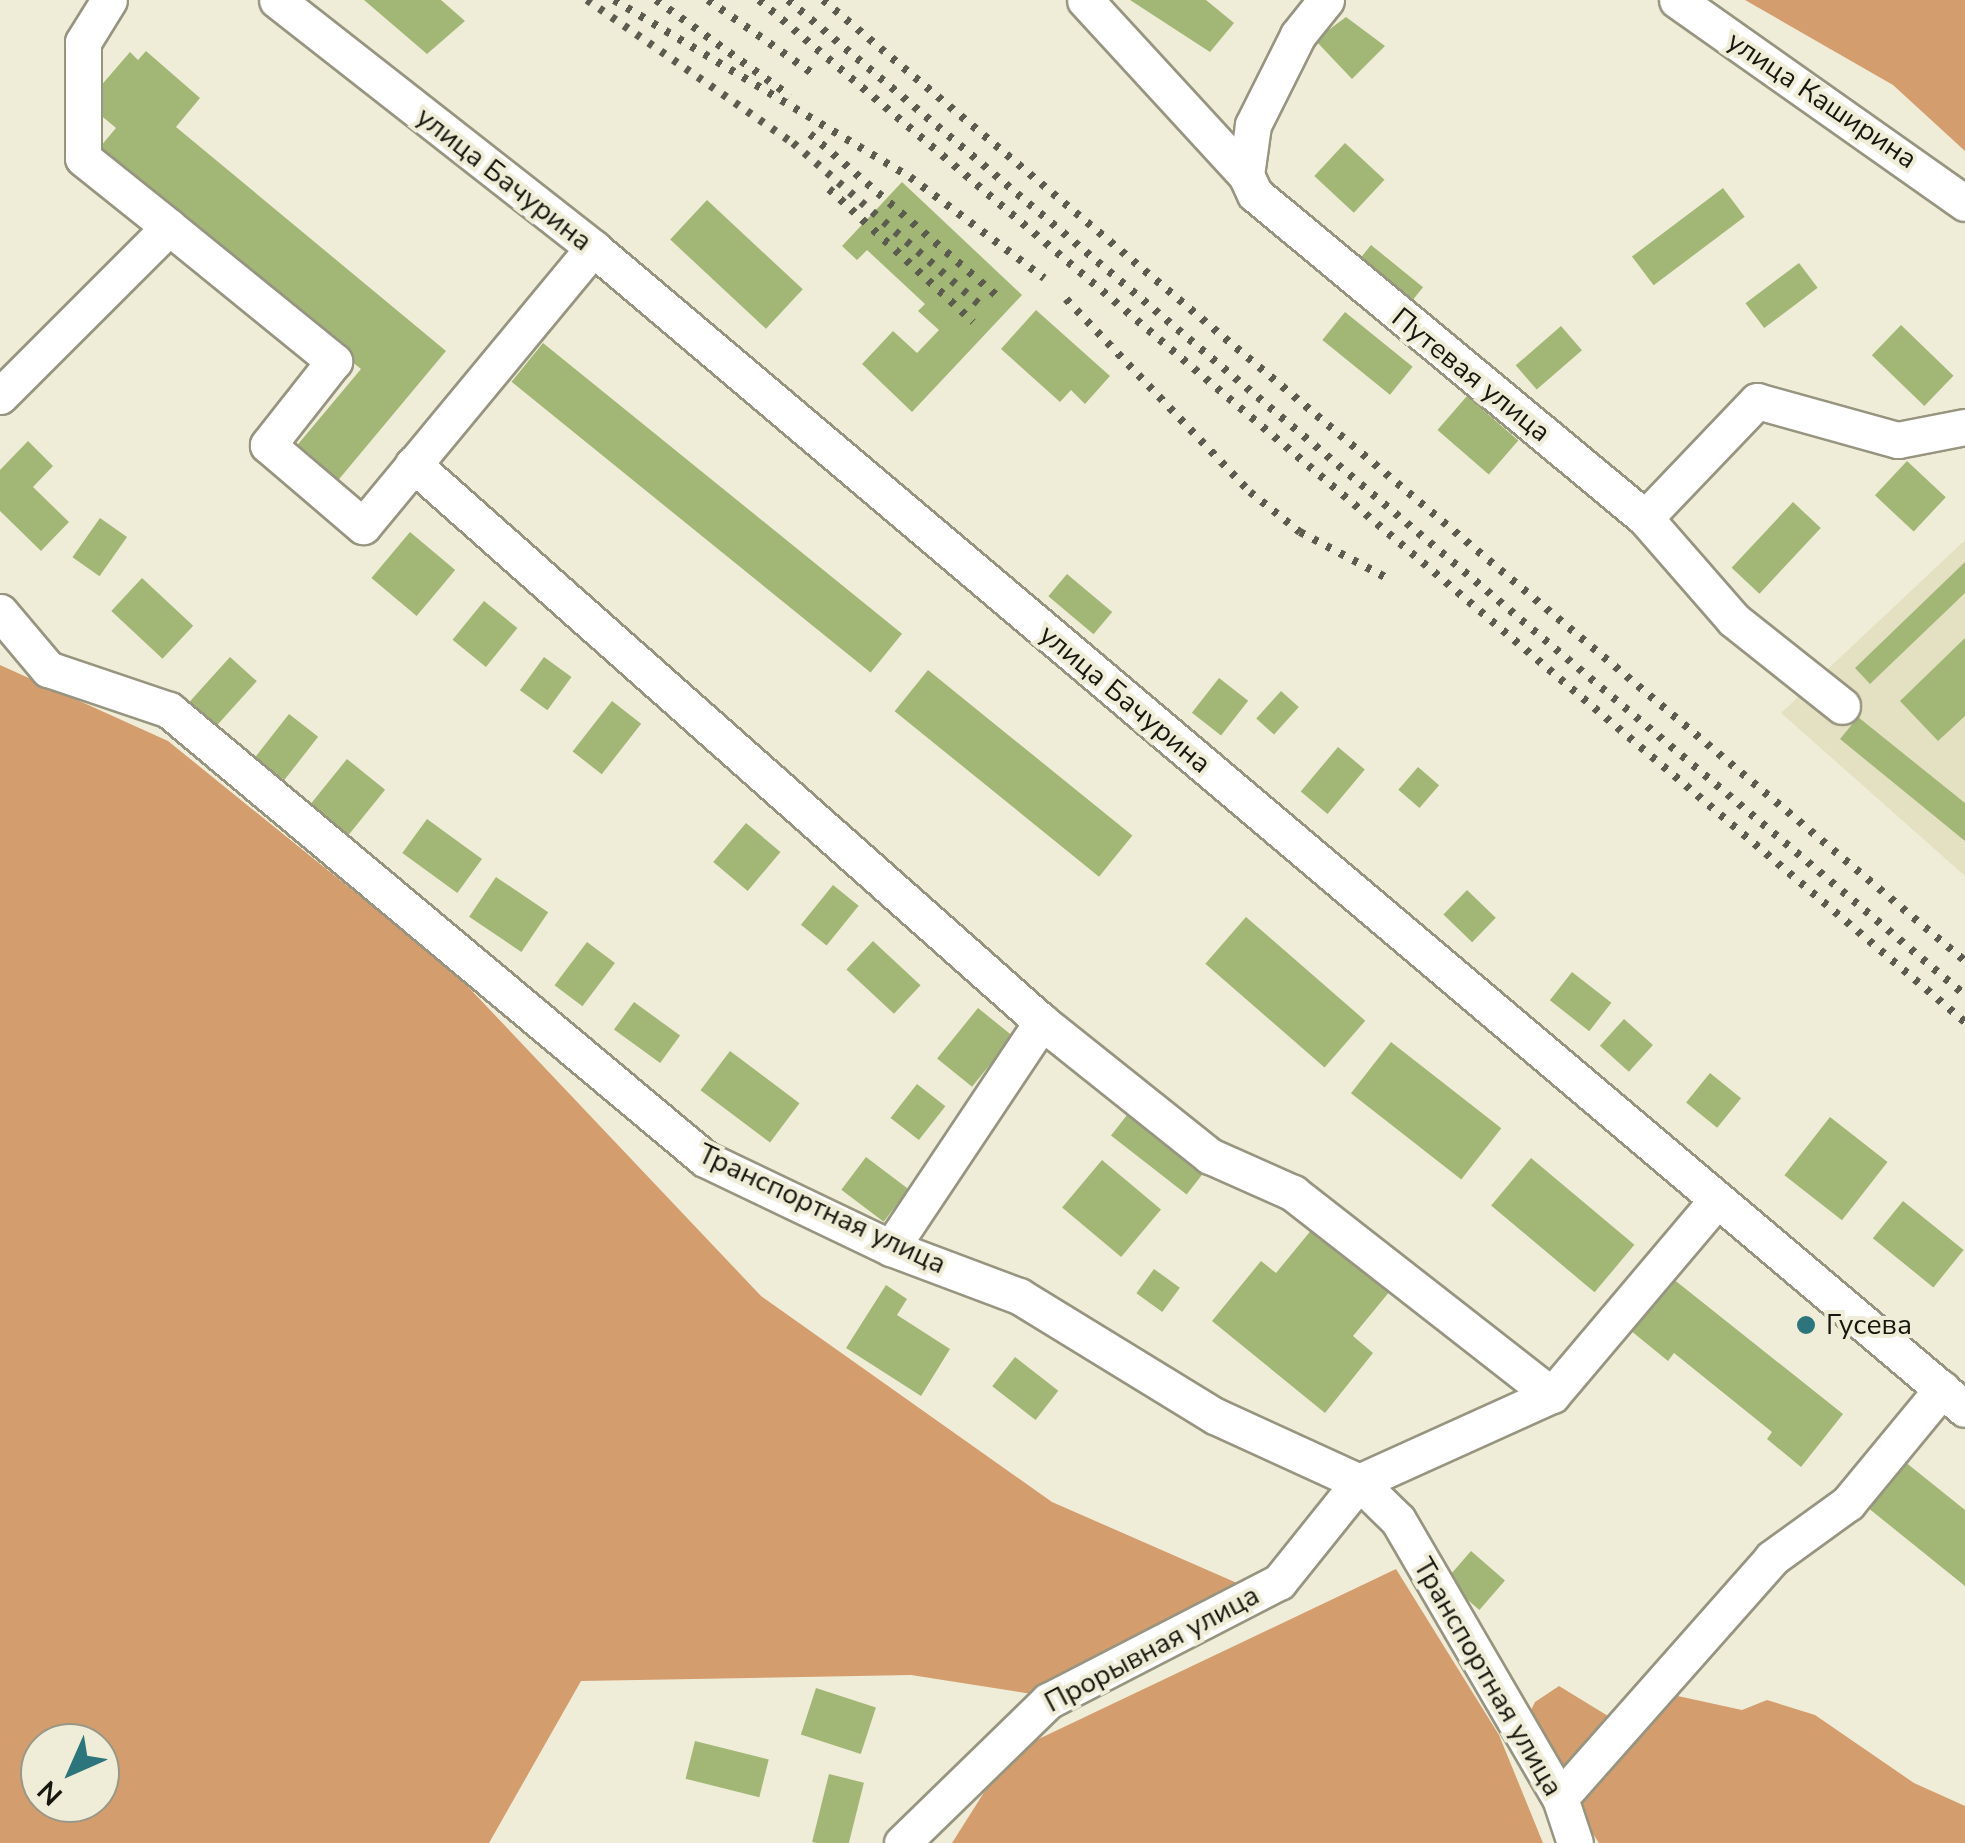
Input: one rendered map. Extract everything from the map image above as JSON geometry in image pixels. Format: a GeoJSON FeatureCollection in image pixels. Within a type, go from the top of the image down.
{"type":"FeatureCollection","features":[{"type":"Feature","properties":{"kind":"street"},"geometry":{"type":"LineString","coordinates":[[109,0],[82,42],[83,158],[334,361],[268,445],[363,526],[592,248]]}},
{"type":"Feature","properties":{"kind":"street","name":"улица Бачурина"},"geometry":{"type":"LineString","coordinates":[[277,0],[592,248],[1953,1399]]}},
{"type":"Feature","properties":{"kind":"street","name":"Путевая улица"},"geometry":{"type":"LineString","coordinates":[[1085,0],[1246,174],[1268,209],[1645,518],[1734,620],[1842,706]]}},
{"type":"Feature","properties":{"kind":"street"},"geometry":{"type":"LineString","coordinates":[[1246,174],[1253,125],[1298,35],[1326,0]]}},
{"type":"Feature","properties":{"kind":"street","name":"улица Каширина"},"geometry":{"type":"LineString","coordinates":[[1677,0],[1965,203]]}},
{"type":"Feature","properties":{"kind":"street"},"geometry":{"type":"LineString","coordinates":[[1209,134],[1253,125]]}},
{"type":"Feature","properties":{"kind":"street"},"geometry":{"type":"LineString","coordinates":[[0,396],[169,227]]}},
{"type":"Feature","properties":{"kind":"street"},"geometry":{"type":"LineString","coordinates":[[1645,518],[1757,401],[1898,440],[1965,427]]}},
{"type":"Feature","properties":{"kind":"street"},"geometry":{"type":"LineString","coordinates":[[413,464],[1042,1022],[1210,1156],[1293,1194],[1552,1395]]}},
{"type":"Feature","properties":{"kind":"street","name":"Транспортная улица"},"geometry":{"type":"LineString","coordinates":[[0,612],[48,669],[169,710],[704,1159],[892,1248],[1019,1296],[1214,1416],[1359,1482],[1398,1520],[1560,1798],[1575,1843]]}},
{"type":"Feature","properties":{"kind":"street"},"geometry":{"type":"LineString","coordinates":[[892,1248],[1042,1022]]}},
{"type":"Feature","properties":{"kind":"street","name":"Прорывная улица"},"geometry":{"type":"LineString","coordinates":[[902,1843],[1048,1701],[1279,1582],[1359,1482],[1552,1395],[1717,1200]]}},
{"type":"Feature","properties":{"kind":"street"},"geometry":{"type":"LineString","coordinates":[[1560,1798],[1772,1558],[1848,1503],[1953,1399]]}},
{"type":"Feature","properties":{"kind":"shaded area"},"geometry":{"type":"Polygon","coordinates":[[[1745,0],[1965,0],[1965,151],[1893,85],[1745,0]]]}},
{"type":"Feature","properties":{"kind":"shaded area"},"geometry":{"type":"Polygon","coordinates":[[[1965,540],[1965,876],[1781,713],[1965,540]]]}},
{"type":"Feature","properties":{"kind":"shaded area"},"geometry":{"type":"Polygon","coordinates":[[[0,665],[168,741],[455,973],[761,1296],[1052,1502],[1237,1583],[1032,1694],[911,1675],[581,1681],[489,1843],[0,1843],[0,665]]]}},
{"type":"Feature","properties":{"kind":"shaded area"},"geometry":{"type":"Polygon","coordinates":[[[1396,1569],[1499,1735],[1543,1843],[952,1843],[1009,1753],[1396,1569]]]}},
{"type":"Feature","properties":{"kind":"shaded area"},"geometry":{"type":"Polygon","coordinates":[[[1559,1686],[1613,1719],[1563,1782],[1527,1718],[1535,1702],[1559,1686]]]}},
{"type":"Feature","properties":{"kind":"shaded area"},"geometry":{"type":"Polygon","coordinates":[[[1664,1693],[1742,1710],[1767,1700],[1815,1715],[1914,1783],[1965,1806],[1965,1843],[1599,1843],[1572,1802],[1664,1693]]]}},
{"type":"Feature","properties":{"kind":"building"},"geometry":{"type":"Polygon","coordinates":[[[364,0],[441,0],[465,21],[427,54],[364,0]]]}},
{"type":"Feature","properties":{"kind":"building"},"geometry":{"type":"Polygon","coordinates":[[[1130,0],[1206,0],[1234,23],[1210,52],[1130,0]]]}},
{"type":"Feature","properties":{"kind":"building"},"geometry":{"type":"Polygon","coordinates":[[[1346,17],[1385,46],[1352,79],[1315,40],[1346,17]]]}},
{"type":"Feature","properties":{"kind":"building"},"geometry":{"type":"Polygon","coordinates":[[[146,51],[200,98],[176,127],[446,351],[335,484],[294,449],[361,369],[94,154],[116,128],[86,103],[130,52],[138,60],[146,51]]]}},
{"type":"Feature","properties":{"kind":"building"},"geometry":{"type":"Polygon","coordinates":[[[1345,143],[1384,180],[1354,213],[1314,176],[1345,143]]]}},
{"type":"Feature","properties":{"kind":"building"},"geometry":{"type":"Polygon","coordinates":[[[902,182],[1022,295],[912,412],[862,364],[893,331],[917,353],[939,330],[918,311],[925,304],[867,250],[857,260],[842,246],[902,182]]]}},
{"type":"Feature","properties":{"kind":"building"},"geometry":{"type":"Polygon","coordinates":[[[1723,188],[1745,217],[1654,285],[1632,257],[1723,188]]]}},
{"type":"Feature","properties":{"kind":"building"},"geometry":{"type":"Polygon","coordinates":[[[707,200],[803,289],[766,329],[670,239],[707,200]]]}},
{"type":"Feature","properties":{"kind":"building"},"geometry":{"type":"Polygon","coordinates":[[[1371,245],[1423,287],[1410,303],[1358,261],[1371,245]]]}},
{"type":"Feature","properties":{"kind":"building"},"geometry":{"type":"Polygon","coordinates":[[[1799,263],[1818,288],[1764,328],[1745,303],[1799,263]]]}},
{"type":"Feature","properties":{"kind":"building"},"geometry":{"type":"Polygon","coordinates":[[[1036,310],[1110,376],[1085,404],[1071,390],[1060,402],[1001,349],[1036,310]]]}},
{"type":"Feature","properties":{"kind":"building"},"geometry":{"type":"Polygon","coordinates":[[[1345,312],[1413,367],[1390,395],[1322,340],[1345,312]]]}},
{"type":"Feature","properties":{"kind":"building"},"geometry":{"type":"Polygon","coordinates":[[[1901,325],[1954,376],[1924,406],[1872,355],[1901,325]]]}},
{"type":"Feature","properties":{"kind":"building"},"geometry":{"type":"Polygon","coordinates":[[[1561,326],[1582,350],[1537,390],[1516,365],[1561,326]]]}},
{"type":"Feature","properties":{"kind":"building"},"geometry":{"type":"Polygon","coordinates":[[[543,343],[902,634],[871,673],[512,382],[543,343]]]}},
{"type":"Feature","properties":{"kind":"building"},"geometry":{"type":"Polygon","coordinates":[[[1467,396],[1518,441],[1489,475],[1437,430],[1467,396]]]}},
{"type":"Feature","properties":{"kind":"building"},"geometry":{"type":"Polygon","coordinates":[[[28,441],[53,466],[33,487],[69,522],[41,551],[0,511],[0,470],[28,441]]]}},
{"type":"Feature","properties":{"kind":"building"},"geometry":{"type":"Polygon","coordinates":[[[1907,461],[1946,497],[1914,532],[1875,495],[1907,461]]]}},
{"type":"Feature","properties":{"kind":"building"},"geometry":{"type":"Polygon","coordinates":[[[1793,502],[1821,528],[1759,594],[1732,568],[1793,502]]]}},
{"type":"Feature","properties":{"kind":"building"},"geometry":{"type":"Polygon","coordinates":[[[100,518],[127,537],[100,576],[72,557],[100,518]]]}},
{"type":"Feature","properties":{"kind":"building"},"geometry":{"type":"Polygon","coordinates":[[[410,532],[455,570],[417,616],[371,578],[410,532]]]}},
{"type":"Feature","properties":{"kind":"building"},"geometry":{"type":"Polygon","coordinates":[[[1965,562],[1965,593],[1870,684],[1855,668],[1965,562]]]}},
{"type":"Feature","properties":{"kind":"building"},"geometry":{"type":"Polygon","coordinates":[[[1067,574],[1112,612],[1094,634],[1048,596],[1067,574]]]}},
{"type":"Feature","properties":{"kind":"building"},"geometry":{"type":"Polygon","coordinates":[[[142,578],[193,626],[163,659],[111,611],[142,578]]]}},
{"type":"Feature","properties":{"kind":"building"},"geometry":{"type":"Polygon","coordinates":[[[484,601],[517,628],[486,667],[453,640],[484,601]]]}},
{"type":"Feature","properties":{"kind":"building"},"geometry":{"type":"Polygon","coordinates":[[[1965,638],[1965,716],[1938,741],[1900,701],[1965,638]]]}},
{"type":"Feature","properties":{"kind":"building"},"geometry":{"type":"Polygon","coordinates":[[[230,657],[257,681],[216,726],[189,702],[230,657]]]}},
{"type":"Feature","properties":{"kind":"building"},"geometry":{"type":"Polygon","coordinates":[[[544,657],[572,677],[547,710],[520,690],[544,657]]]}},
{"type":"Feature","properties":{"kind":"building"},"geometry":{"type":"Polygon","coordinates":[[[928,670],[1132,836],[1099,877],[895,711],[928,670]]]}},
{"type":"Feature","properties":{"kind":"building"},"geometry":{"type":"Polygon","coordinates":[[[1219,678],[1248,701],[1221,735],[1192,713],[1219,678]]]}},
{"type":"Feature","properties":{"kind":"building"},"geometry":{"type":"Polygon","coordinates":[[[1281,691],[1299,707],[1274,735],[1256,718],[1281,691]]]}},
{"type":"Feature","properties":{"kind":"building"},"geometry":{"type":"Polygon","coordinates":[[[612,701],[641,724],[602,774],[573,751],[612,701]]]}},
{"type":"Feature","properties":{"kind":"building"},"geometry":{"type":"Polygon","coordinates":[[[289,714],[318,737],[284,780],[255,757],[289,714]]]}},
{"type":"Feature","properties":{"kind":"building"},"geometry":{"type":"Polygon","coordinates":[[[1858,717],[1965,803],[1965,841],[1840,739],[1858,717]]]}},
{"type":"Feature","properties":{"kind":"building"},"geometry":{"type":"Polygon","coordinates":[[[1338,747],[1365,769],[1328,814],[1301,791],[1338,747]]]}},
{"type":"Feature","properties":{"kind":"building"},"geometry":{"type":"Polygon","coordinates":[[[347,759],[385,790],[347,836],[309,806],[347,759]]]}},
{"type":"Feature","properties":{"kind":"building"},"geometry":{"type":"Polygon","coordinates":[[[1418,767],[1439,785],[1419,808],[1398,790],[1418,767]]]}},
{"type":"Feature","properties":{"kind":"building"},"geometry":{"type":"Polygon","coordinates":[[[427,819],[482,859],[457,893],[402,853],[427,819]]]}},
{"type":"Feature","properties":{"kind":"building"},"geometry":{"type":"Polygon","coordinates":[[[746,823],[780,852],[748,891],[713,862],[746,823]]]}},
{"type":"Feature","properties":{"kind":"building"},"geometry":{"type":"Polygon","coordinates":[[[496,877],[548,912],[521,952],[469,917],[496,877]]]}},
{"type":"Feature","properties":{"kind":"building"},"geometry":{"type":"Polygon","coordinates":[[[833,885],[859,906],[827,945],[801,925],[833,885]]]}},
{"type":"Feature","properties":{"kind":"building"},"geometry":{"type":"Polygon","coordinates":[[[1467,890],[1496,918],[1472,942],[1443,914],[1467,890]]]}},
{"type":"Feature","properties":{"kind":"building"},"geometry":{"type":"Polygon","coordinates":[[[1246,917],[1365,1021],[1325,1067],[1205,964],[1246,917]]]}},
{"type":"Feature","properties":{"kind":"building"},"geometry":{"type":"Polygon","coordinates":[[[873,941],[921,985],[894,1014],[846,970],[873,941]]]}},
{"type":"Feature","properties":{"kind":"building"},"geometry":{"type":"Polygon","coordinates":[[[587,942],[615,963],[582,1006],[555,985],[587,942]]]}},
{"type":"Feature","properties":{"kind":"building"},"geometry":{"type":"Polygon","coordinates":[[[1572,972],[1611,1003],[1589,1031],[1550,1000],[1572,972]]]}},
{"type":"Feature","properties":{"kind":"building"},"geometry":{"type":"Polygon","coordinates":[[[634,1002],[680,1036],[660,1063],[614,1030],[634,1002]]]}},
{"type":"Feature","properties":{"kind":"building"},"geometry":{"type":"Polygon","coordinates":[[[978,1008],[1013,1036],[972,1087],[937,1059],[978,1008]]]}},
{"type":"Feature","properties":{"kind":"building"},"geometry":{"type":"Polygon","coordinates":[[[1624,1019],[1653,1045],[1629,1072],[1600,1046],[1624,1019]]]}},
{"type":"Feature","properties":{"kind":"building"},"geometry":{"type":"Polygon","coordinates":[[[1391,1042],[1501,1128],[1461,1179],[1351,1093],[1391,1042]]]}},
{"type":"Feature","properties":{"kind":"building"},"geometry":{"type":"Polygon","coordinates":[[[730,1051],[799,1103],[770,1142],[701,1090],[730,1051]]]}},
{"type":"Feature","properties":{"kind":"building"},"geometry":{"type":"Polygon","coordinates":[[[1710,1073],[1741,1098],[1717,1128],[1686,1103],[1710,1073]]]}},
{"type":"Feature","properties":{"kind":"building"},"geometry":{"type":"Polygon","coordinates":[[[917,1084],[945,1106],[919,1140],[891,1118],[917,1084]]]}},
{"type":"Feature","properties":{"kind":"building"},"geometry":{"type":"Polygon","coordinates":[[[1127,1115],[1203,1174],[1187,1195],[1111,1135],[1127,1115]]]}},
{"type":"Feature","properties":{"kind":"building"},"geometry":{"type":"Polygon","coordinates":[[[1830,1117],[1888,1162],[1842,1220],[1784,1175],[1830,1117]]]}},
{"type":"Feature","properties":{"kind":"building"},"geometry":{"type":"Polygon","coordinates":[[[866,1157],[908,1189],[884,1222],[841,1190],[866,1157]]]}},
{"type":"Feature","properties":{"kind":"building"},"geometry":{"type":"Polygon","coordinates":[[[1531,1158],[1634,1245],[1595,1292],[1491,1205],[1531,1158]]]}},
{"type":"Feature","properties":{"kind":"building"},"geometry":{"type":"Polygon","coordinates":[[[1102,1160],[1161,1209],[1121,1257],[1062,1207],[1102,1160]]]}},
{"type":"Feature","properties":{"kind":"building"},"geometry":{"type":"Polygon","coordinates":[[[1903,1201],[1964,1250],[1933,1287],[1873,1238],[1903,1201]]]}},
{"type":"Feature","properties":{"kind":"building"},"geometry":{"type":"Polygon","coordinates":[[[1313,1228],[1390,1291],[1353,1336],[1373,1353],[1325,1413],[1212,1321],[1261,1261],[1276,1273],[1313,1228]]]}},
{"type":"Feature","properties":{"kind":"building"},"geometry":{"type":"Polygon","coordinates":[[[1154,1269],[1180,1288],[1162,1312],[1136,1293],[1154,1269]]]}},
{"type":"Feature","properties":{"kind":"building"},"geometry":{"type":"Polygon","coordinates":[[[1672,1278],[1843,1414],[1801,1467],[1767,1439],[1772,1432],[1674,1353],[1668,1361],[1630,1330],[1672,1278]]]}},
{"type":"Feature","properties":{"kind":"building"},"geometry":{"type":"Polygon","coordinates":[[[886,1285],[907,1299],[897,1315],[950,1349],[921,1396],[846,1348],[886,1285]]]}},
{"type":"Feature","properties":{"kind":"building"},"geometry":{"type":"Polygon","coordinates":[[[1015,1357],[1058,1391],[1036,1420],[992,1386],[1015,1357]]]}},
{"type":"Feature","properties":{"kind":"building"},"geometry":{"type":"Polygon","coordinates":[[[1899,1457],[1965,1510],[1965,1586],[1862,1503],[1899,1457]]]}},
{"type":"Feature","properties":{"kind":"building"},"geometry":{"type":"Polygon","coordinates":[[[1471,1551],[1505,1581],[1479,1610],[1445,1580],[1471,1551]]]}},
{"type":"Feature","properties":{"kind":"building"},"geometry":{"type":"Polygon","coordinates":[[[816,1688],[876,1707],[861,1754],[801,1735],[816,1688]]]}},
{"type":"Feature","properties":{"kind":"building"},"geometry":{"type":"Polygon","coordinates":[[[695,1741],[769,1759],[759,1797],[686,1779],[695,1741]]]}},
{"type":"Feature","properties":{"kind":"building"},"geometry":{"type":"Polygon","coordinates":[[[829,1774],[864,1783],[849,1843],[812,1842],[829,1774]]]}},
{"type":"Feature","properties":{"kind":"railway"},"geometry":{"type":"LineString","coordinates":[[587,0],[793,143],[986,310]]}},
{"type":"Feature","properties":{"kind":"railway"},"geometry":{"type":"LineString","coordinates":[[614,0],[910,177],[1044,278]]}},
{"type":"Feature","properties":{"kind":"railway"},"geometry":{"type":"LineString","coordinates":[[656,0],[790,96]]}},
{"type":"Feature","properties":{"kind":"railway"},"geometry":{"type":"LineString","coordinates":[[708,0],[812,73]]}},
{"type":"Feature","properties":{"kind":"railway"},"geometry":{"type":"LineString","coordinates":[[759,0],[1965,1022]]}},
{"type":"Feature","properties":{"kind":"railway"},"geometry":{"type":"LineString","coordinates":[[788,0],[1965,995]]}},
{"type":"Feature","properties":{"kind":"railway"},"geometry":{"type":"LineString","coordinates":[[823,0],[1965,961]]}},
{"type":"Feature","properties":{"kind":"railway"},"geometry":{"type":"LineString","coordinates":[[810,134],[998,297]]}},
{"type":"Feature","properties":{"kind":"railway"},"geometry":{"type":"LineString","coordinates":[[829,189],[973,322]]}},
{"type":"Feature","properties":{"kind":"railway"},"geometry":{"type":"LineString","coordinates":[[1066,299],[1250,492],[1300,532],[1387,578]]}},
{"type":"Feature","properties":{"kind":"place","name":"Гусева"},"geometry":{"type":"Point","coordinates":[1806,1325]}}]}
